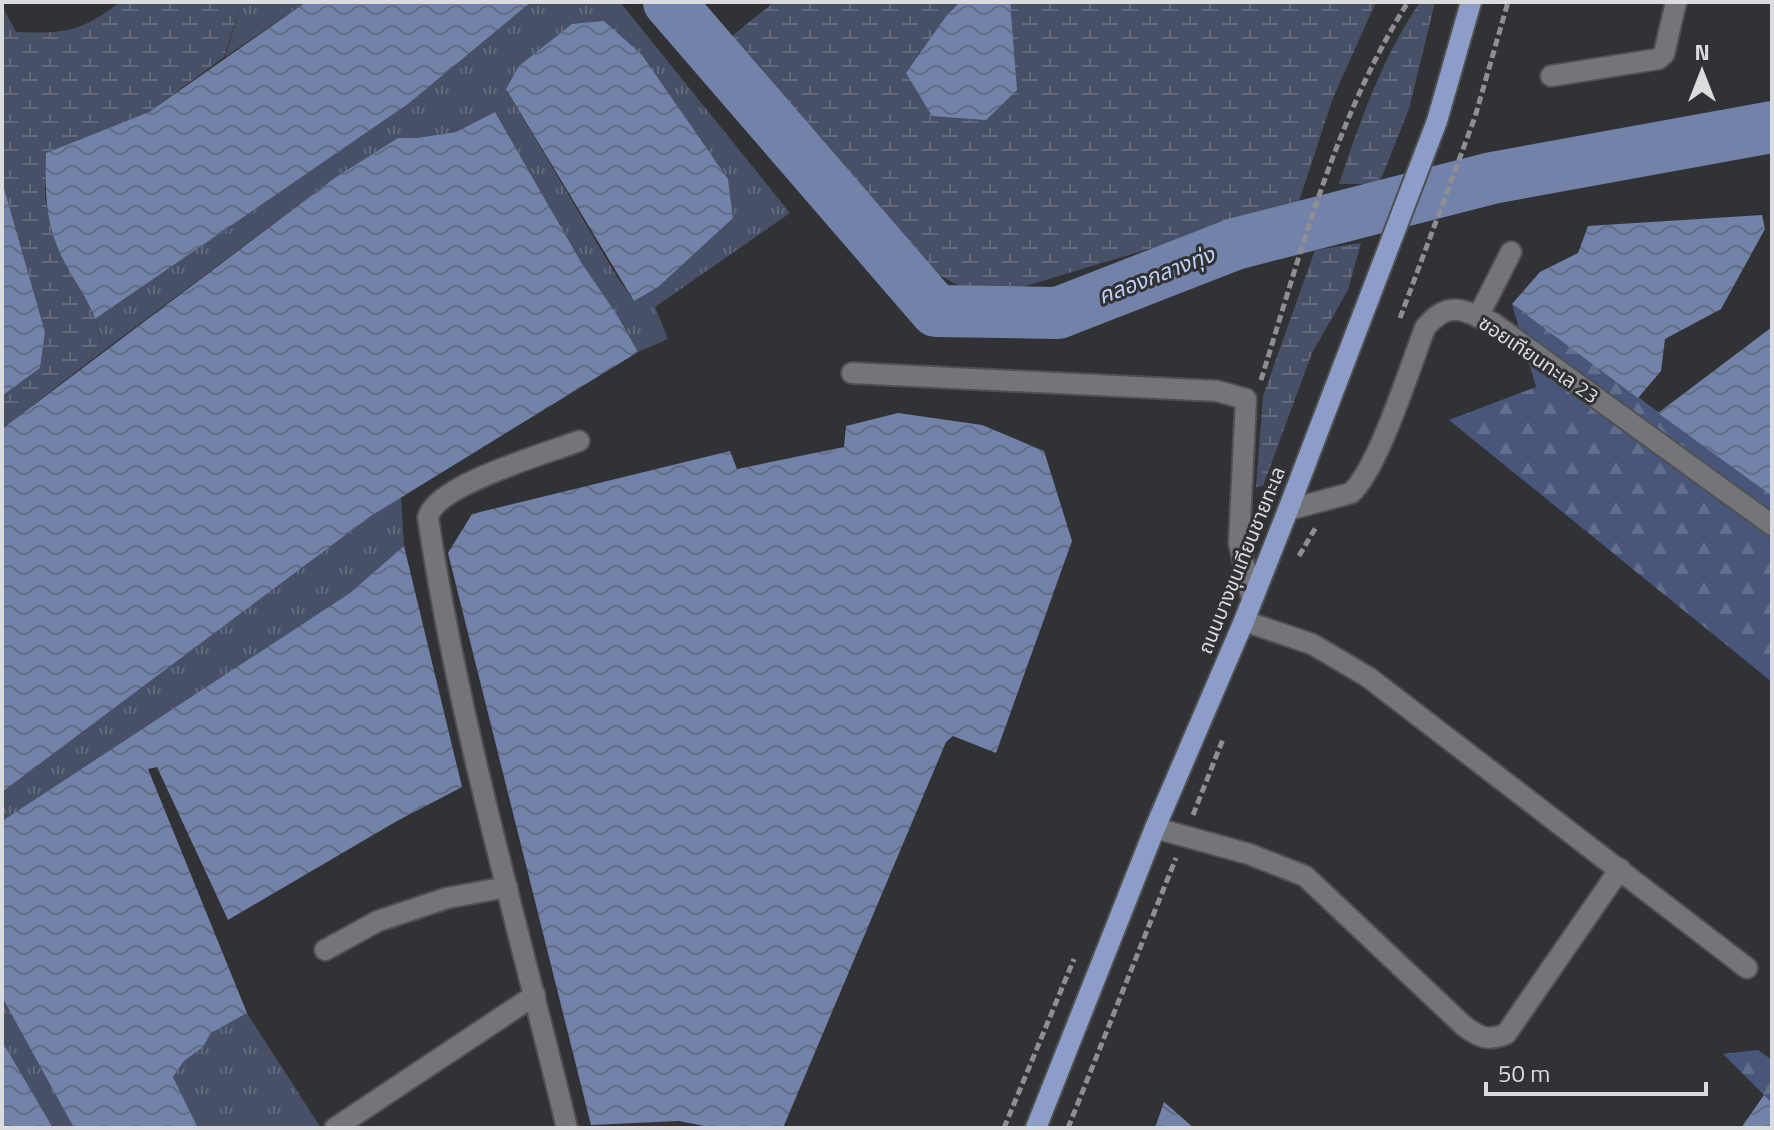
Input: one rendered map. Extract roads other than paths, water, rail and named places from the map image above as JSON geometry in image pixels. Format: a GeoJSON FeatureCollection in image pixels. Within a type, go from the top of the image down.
{"type":"FeatureCollection","features":[{"type":"Feature","properties":{"kind":"main road","name":"ถนนบางขุนเทียนชายทะเล"},"geometry":{"type":"LineString","coordinates":[[1036,1128],[1155,828],[1288,510],[1437,121],[1471,2]]}},
{"type":"Feature","properties":{"kind":"street"},"geometry":{"type":"LineString","coordinates":[[1551,76],[1658,59],[1664,54],[1676,2]]}},
{"type":"Feature","properties":{"kind":"street"},"geometry":{"type":"LineString","coordinates":[[1478,317],[1511,252]]}},
{"type":"Feature","properties":{"kind":"street","name":"ซอยเทียนทะเล 23"},"geometry":{"type":"LineString","coordinates":[[1288,510],[1351,493],[1364,479],[1425,328],[1434,317],[1460,309],[1493,323],[1772,525]]}},
{"type":"Feature","properties":{"kind":"street"},"geometry":{"type":"LineString","coordinates":[[852,373],[1217,391],[1246,399],[1239,543],[1252,599]]}},
{"type":"Feature","properties":{"kind":"street"},"geometry":{"type":"LineString","coordinates":[[567,1128],[478,776],[428,518],[435,503],[455,489],[579,441]]}},
{"type":"Feature","properties":{"kind":"street"},"geometry":{"type":"LineString","coordinates":[[1244,621],[1312,644],[1368,677],[1747,968]]}},
{"type":"Feature","properties":{"kind":"street"},"geometry":{"type":"LineString","coordinates":[[1155,828],[1260,858],[1305,876],[1464,1026],[1478,1037],[1491,1040],[1506,1034],[1620,869]]}},
{"type":"Feature","properties":{"kind":"street"},"geometry":{"type":"LineString","coordinates":[[325,950],[378,921],[447,898],[507,887]]}},
{"type":"Feature","properties":{"kind":"street"},"geometry":{"type":"LineString","coordinates":[[335,1128],[535,995]]}},
{"type":"Feature","properties":{"kind":"water"},"geometry":{"type":"Polygon","coordinates":[[[306,2],[531,2],[408,104],[95,319],[53,235],[47,200],[46,153],[149,112],[306,2]]]}},
{"type":"Feature","properties":{"kind":"water"},"geometry":{"type":"Polygon","coordinates":[[[960,2],[1010,2],[1017,90],[986,120],[932,116],[906,73],[947,15],[960,2]]]}},
{"type":"Feature","properties":{"kind":"water"},"geometry":{"type":"Polygon","coordinates":[[[604,21],[642,55],[728,179],[733,218],[658,287],[634,301],[506,89],[519,66],[572,24],[604,21]]]}},
{"type":"Feature","properties":{"kind":"water"},"geometry":{"type":"Polygon","coordinates":[[[495,112],[581,262],[638,352],[371,516],[2,792],[2,429],[336,177],[398,138],[456,132],[495,112]]]}},
{"type":"Feature","properties":{"kind":"water"},"geometry":{"type":"Polygon","coordinates":[[[2,181],[45,332],[40,368],[2,396],[2,181]]]}},
{"type":"Feature","properties":{"kind":"water"},"geometry":{"type":"Polygon","coordinates":[[[1762,215],[1765,229],[1721,309],[1665,339],[1661,371],[1638,398],[1512,304],[1540,272],[1578,253],[1588,226],[1762,215]]]}},
{"type":"Feature","properties":{"kind":"water"},"geometry":{"type":"Polygon","coordinates":[[[1772,327],[1772,496],[1658,413],[1772,327]]]}},
{"type":"Feature","properties":{"kind":"water"},"geometry":{"type":"Polygon","coordinates":[[[898,413],[982,425],[1044,451],[1072,541],[996,753],[953,736],[946,742],[783,1128],[714,1128],[679,1121],[591,1125],[448,553],[472,514],[730,451],[737,469],[844,447],[846,426],[898,413]]]}},
{"type":"Feature","properties":{"kind":"water"},"geometry":{"type":"Polygon","coordinates":[[[404,546],[462,787],[397,821],[228,920],[157,767],[148,769],[247,1013],[211,1033],[203,1047],[184,1061],[173,1077],[198,1128],[74,1128],[2,997],[2,821],[350,593],[404,546]]]}},
{"type":"Feature","properties":{"kind":"water"},"geometry":{"type":"Polygon","coordinates":[[[2,1041],[53,1128],[2,1128],[2,1041]]]}},
{"type":"Feature","properties":{"kind":"water"},"geometry":{"type":"Polygon","coordinates":[[[1764,1095],[1772,1103],[1772,1128],[1741,1128],[1764,1095]]]}},
{"type":"Feature","properties":{"kind":"water"},"geometry":{"type":"Polygon","coordinates":[[[1164,1102],[1194,1128],[1155,1128],[1164,1102]]]}},
{"type":"Feature","properties":{"kind":"waterway","name":"คลองกลางทุ่ง"},"geometry":{"type":"LineString","coordinates":[[669,2],[936,311],[1058,313],[1235,244],[1492,178],[1772,127]]}}]}
